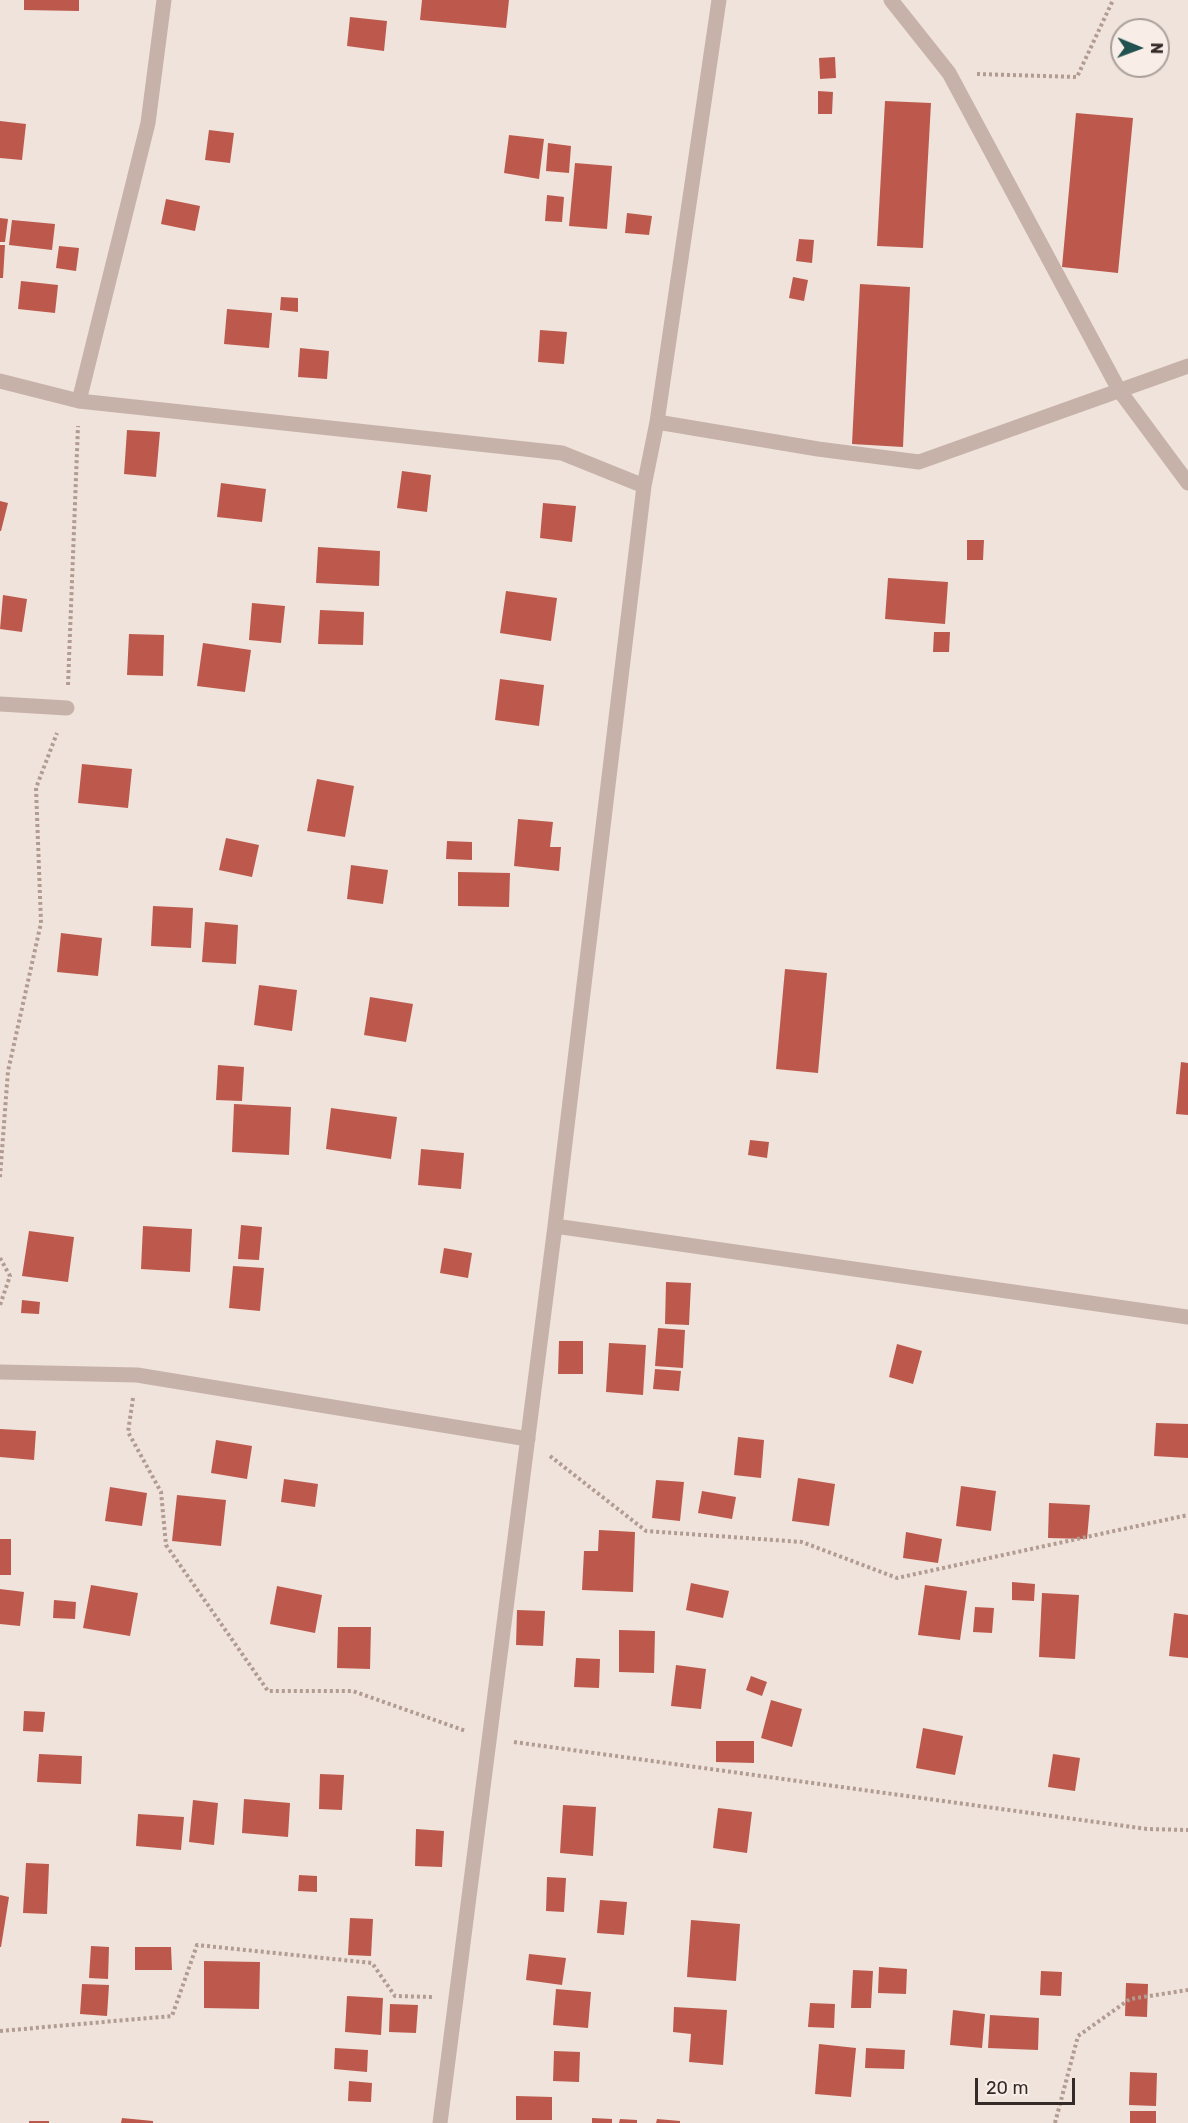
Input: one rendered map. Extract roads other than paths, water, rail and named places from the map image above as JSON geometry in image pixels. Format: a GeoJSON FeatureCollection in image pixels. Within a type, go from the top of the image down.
{"type":"FeatureCollection","features":[{"type":"Feature","properties":{"kind":"street"},"geometry":{"type":"LineString","coordinates":[[79,400],[148,123],[164,0]]}},
{"type":"Feature","properties":{"kind":"street"},"geometry":{"type":"LineString","coordinates":[[440,2123],[555,1226],[644,486],[657,422],[719,0]]}},
{"type":"Feature","properties":{"kind":"street"},"geometry":{"type":"LineString","coordinates":[[891,0],[949,73],[1119,390],[1188,483]]}},
{"type":"Feature","properties":{"kind":"street"},"geometry":{"type":"LineString","coordinates":[[657,422],[818,449],[919,462],[1188,366]]}},
{"type":"Feature","properties":{"kind":"street"},"geometry":{"type":"LineString","coordinates":[[0,381],[79,400],[562,453],[644,486]]}},
{"type":"Feature","properties":{"kind":"street"},"geometry":{"type":"LineString","coordinates":[[0,704],[67,708]]}},
{"type":"Feature","properties":{"kind":"street"},"geometry":{"type":"LineString","coordinates":[[555,1226],[1188,1317]]}},
{"type":"Feature","properties":{"kind":"street"},"geometry":{"type":"LineString","coordinates":[[0,1372],[136,1375],[528,1439]]}}]}
